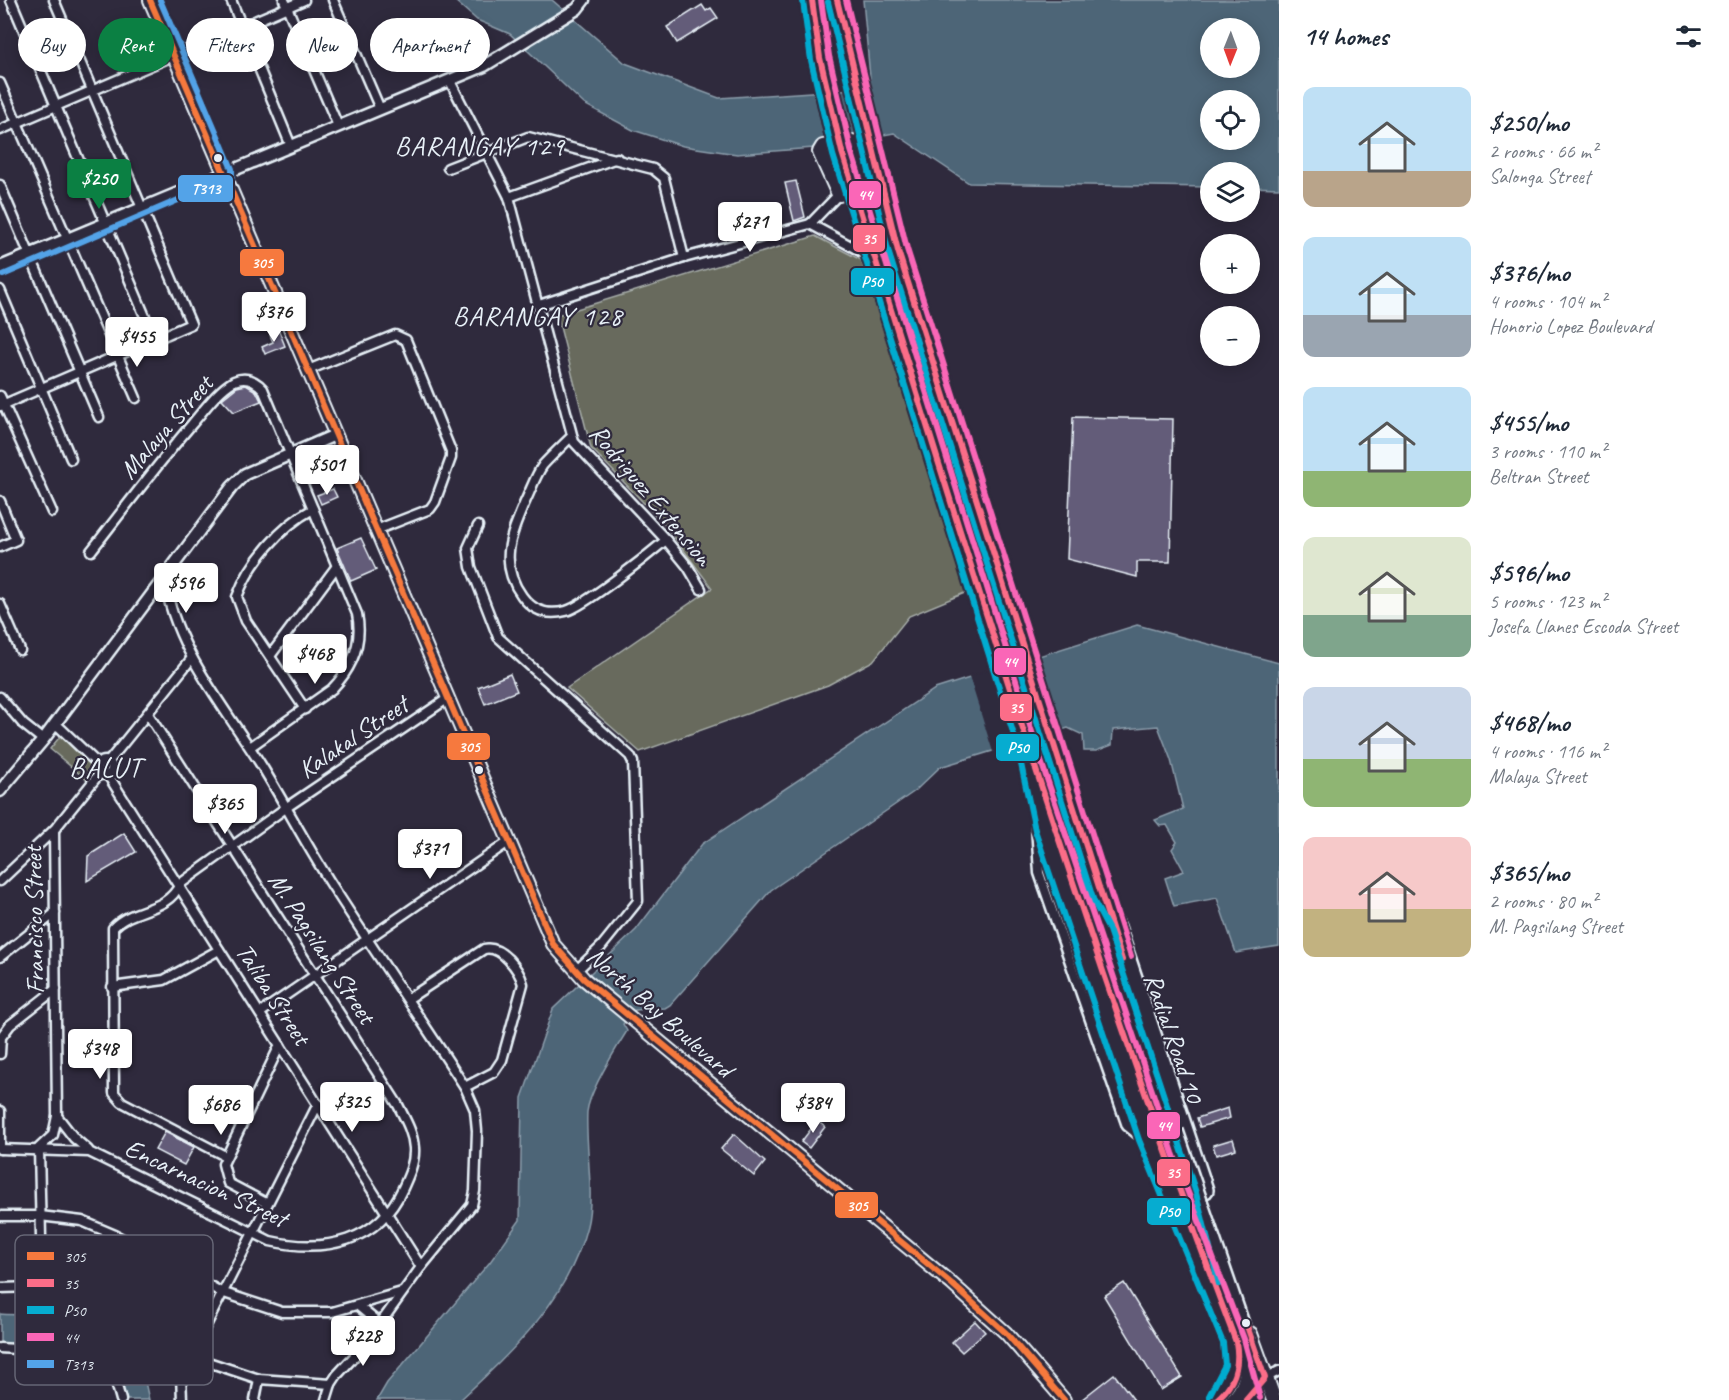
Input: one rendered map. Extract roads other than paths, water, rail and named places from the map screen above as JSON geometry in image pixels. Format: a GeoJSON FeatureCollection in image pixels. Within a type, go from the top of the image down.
{"type":"FeatureCollection","features":[{"type":"Feature","properties":{"kind":"highway"},"geometry":{"type":"LineString","coordinates":[[1032,764],[1044,827],[1148,1137],[1204,1267],[1234,1349],[1232,1372],[1223,1398]]}},
{"type":"Feature","properties":{"kind":"highway"},"geometry":{"type":"LineString","coordinates":[[1103,899],[1117,927],[1205,1190],[1222,1261],[1248,1348],[1246,1381],[1223,1398]]}},
{"type":"Feature","properties":{"kind":"highway"},"geometry":{"type":"LineString","coordinates":[[1204,1267],[1169,1134],[1222,1261]]}},
{"type":"Feature","properties":{"kind":"main road","name":"North Bay Boulevard"},"geometry":{"type":"LineString","coordinates":[[150,0],[158,18]]}},
{"type":"Feature","properties":{"kind":"main road","name":"Radial Road 10"},"geometry":{"type":"LineString","coordinates":[[812,0],[820,58],[842,152],[1032,764],[1165,1156],[1238,1351],[1249,1399]]}},
{"type":"Feature","properties":{"kind":"main road","name":"Radial Road 10"},"geometry":{"type":"LineString","coordinates":[[837,0],[855,66],[884,199],[927,343],[1103,899],[1274,1400]]}},
{"type":"Feature","properties":{"kind":"main road","name":"North Bay Boulevard"},"geometry":{"type":"LineString","coordinates":[[174,57],[507,843],[553,944],[580,975],[952,1284],[1006,1333],[1064,1400]]}},
{"type":"Feature","properties":{"kind":"main road"},"geometry":{"type":"LineString","coordinates":[[839,194],[820,152],[823,147],[850,141],[854,143],[869,186],[884,199]]}},
{"type":"Feature","properties":{"kind":"main road"},"geometry":{"type":"LineString","coordinates":[[1165,1156],[1187,1150]]}},
{"type":"Feature","properties":{"kind":"main road"},"geometry":{"type":"LineString","coordinates":[[1223,1398],[1235,1372],[1238,1351]]}},
{"type":"Feature","properties":{"kind":"main road"},"geometry":{"type":"LineString","coordinates":[[1223,1398],[1245,1380],[1265,1378]]}},
{"type":"Feature","properties":{"kind":"main road"},"geometry":{"type":"LineString","coordinates":[[1249,1399],[1265,1378]]}},
{"type":"Feature","properties":{"kind":"street"},"geometry":{"type":"LineString","coordinates":[[11,0],[155,340]]}},
{"type":"Feature","properties":{"kind":"street"},"geometry":{"type":"LineString","coordinates":[[52,512],[1,402],[42,388],[191,324],[54,0]]}},
{"type":"Feature","properties":{"kind":"street"},"geometry":{"type":"LineString","coordinates":[[231,0],[239,18]]}},
{"type":"Feature","properties":{"kind":"street"},"geometry":{"type":"LineString","coordinates":[[257,18],[286,3],[304,0]]}},
{"type":"Feature","properties":{"kind":"street"},"geometry":{"type":"LineString","coordinates":[[333,0],[380,109]]}},
{"type":"Feature","properties":{"kind":"street"},"geometry":{"type":"LineString","coordinates":[[0,267],[450,81],[504,54],[577,9],[584,0]]}},
{"type":"Feature","properties":{"kind":"street"},"geometry":{"type":"LineString","coordinates":[[286,3],[338,126]]}},
{"type":"Feature","properties":{"kind":"street"},"geometry":{"type":"LineString","coordinates":[[0,130],[134,72]]}},
{"type":"Feature","properties":{"kind":"street"},"geometry":{"type":"LineString","coordinates":[[261,72],[291,146]]}},
{"type":"Feature","properties":{"kind":"street","name":"Rodriguez Extension"},"geometry":{"type":"LineString","coordinates":[[450,81],[509,197],[572,436],[582,454],[666,540],[688,567],[701,589]]}},
{"type":"Feature","properties":{"kind":"street"},"geometry":{"type":"LineString","coordinates":[[0,83],[136,398]]}},
{"type":"Feature","properties":{"kind":"street"},"geometry":{"type":"LineString","coordinates":[[448,168],[528,137],[653,169],[664,178],[684,258]]}},
{"type":"Feature","properties":{"kind":"street"},"geometry":{"type":"LineString","coordinates":[[509,197],[617,158]]}},
{"type":"Feature","properties":{"kind":"street"},"geometry":{"type":"LineString","coordinates":[[539,305],[684,258],[810,224],[839,194],[850,177]]}},
{"type":"Feature","properties":{"kind":"street"},"geometry":{"type":"LineString","coordinates":[[0,185],[99,417]]}},
{"type":"Feature","properties":{"kind":"street"},"geometry":{"type":"LineString","coordinates":[[810,224],[877,260]]}},
{"type":"Feature","properties":{"kind":"street"},"geometry":{"type":"LineString","coordinates":[[0,290],[71,459]]}},
{"type":"Feature","properties":{"kind":"street"},"geometry":{"type":"LineString","coordinates":[[308,370],[395,335],[406,340],[451,451],[451,458],[435,502],[430,509],[376,530]]}},
{"type":"Feature","properties":{"kind":"street","name":"Malaya Street"},"geometry":{"type":"LineString","coordinates":[[91,551],[197,418],[227,386],[237,380],[248,379],[257,382],[263,389],[360,626],[356,653],[342,678],[304,709],[250,747]]}},
{"type":"Feature","properties":{"kind":"street"},"geometry":{"type":"LineString","coordinates":[[0,791],[43,740],[164,574],[232,487],[245,474],[335,435]]}},
{"type":"Feature","properties":{"kind":"street"},"geometry":{"type":"LineString","coordinates":[[572,436],[544,465],[536,477],[510,537],[508,560],[519,592],[529,605],[540,612],[554,614],[573,609],[640,562],[666,540]]}},
{"type":"Feature","properties":{"kind":"street"},"geometry":{"type":"LineString","coordinates":[[0,501],[16,540],[0,547]]}},
{"type":"Feature","properties":{"kind":"street"},"geometry":{"type":"LineString","coordinates":[[304,709],[246,621],[237,597],[269,544],[285,526],[313,509]]}},
{"type":"Feature","properties":{"kind":"street"},"geometry":{"type":"LineString","coordinates":[[478,526],[468,548],[471,567],[498,637],[630,756],[633,762],[638,901],[580,975]]}},
{"type":"Feature","properties":{"kind":"street"},"geometry":{"type":"LineString","coordinates":[[270,656],[337,566]]}},
{"type":"Feature","properties":{"kind":"street"},"geometry":{"type":"LineString","coordinates":[[164,574],[167,600],[192,658],[250,747],[336,891],[465,1087],[475,1110],[477,1131],[475,1191],[472,1205],[331,1384],[326,1400]]}},
{"type":"Feature","properties":{"kind":"street"},"geometry":{"type":"LineString","coordinates":[[0,604],[20,650]]}},
{"type":"Feature","properties":{"kind":"street"},"geometry":{"type":"LineString","coordinates":[[109,761],[192,658]]}},
{"type":"Feature","properties":{"kind":"street"},"geometry":{"type":"LineString","coordinates":[[0,697],[23,724],[43,740]]}},
{"type":"Feature","properties":{"kind":"street","name":"Kalakal Street"},"geometry":{"type":"LineString","coordinates":[[225,1156],[118,1099],[113,1087],[113,928],[121,920],[169,900],[180,884],[232,846],[447,699]]}},
{"type":"Feature","properties":{"kind":"street","name":"M. Pagsilang Street"},"geometry":{"type":"LineString","coordinates":[[148,714],[398,1105],[412,1135],[414,1161],[400,1195],[388,1213]]}},
{"type":"Feature","properties":{"kind":"street","name":"Taliba Street"},"geometry":{"type":"LineString","coordinates":[[55,723],[102,771],[180,884],[219,950],[421,1267]]}},
{"type":"Feature","properties":{"kind":"street"},"geometry":{"type":"LineString","coordinates":[[0,881],[54,830],[102,771],[103,761],[109,761]]}},
{"type":"Feature","properties":{"kind":"street"},"geometry":{"type":"LineString","coordinates":[[102,771],[113,769],[109,761]]}},
{"type":"Feature","properties":{"kind":"street"},"geometry":{"type":"LineString","coordinates":[[1032,764],[1039,873],[1127,1126],[1165,1156]]}},
{"type":"Feature","properties":{"kind":"street","name":"Francisco Street"},"geometry":{"type":"LineString","coordinates":[[39,1149],[53,1135],[57,1116],[54,830]]}},
{"type":"Feature","properties":{"kind":"street"},"geometry":{"type":"LineString","coordinates":[[260,1013],[507,843]]}},
{"type":"Feature","properties":{"kind":"street"},"geometry":{"type":"LineString","coordinates":[[0,957],[55,913]]}},
{"type":"Feature","properties":{"kind":"street"},"geometry":{"type":"LineString","coordinates":[[408,999],[490,947],[500,952],[521,976],[523,984],[502,1060],[494,1072],[465,1087]]}},
{"type":"Feature","properties":{"kind":"street"},"geometry":{"type":"LineString","coordinates":[[112,987],[164,980],[219,950]]}},
{"type":"Feature","properties":{"kind":"street"},"geometry":{"type":"LineString","coordinates":[[0,1054],[1,1037],[10,1025],[56,989]]}},
{"type":"Feature","properties":{"kind":"street"},"geometry":{"type":"LineString","coordinates":[[267,1203],[228,1183],[223,1172],[225,1156],[280,1045]]}},
{"type":"Feature","properties":{"kind":"street"},"geometry":{"type":"LineString","coordinates":[[213,1309],[318,1104]]}},
{"type":"Feature","properties":{"kind":"street"},"geometry":{"type":"LineString","coordinates":[[0,1111],[0,1149]]}},
{"type":"Feature","properties":{"kind":"street"},"geometry":{"type":"LineString","coordinates":[[57,1116],[74,1138],[89,1152]]}},
{"type":"Feature","properties":{"kind":"street","name":"Encarnacion Street"},"geometry":{"type":"LineString","coordinates":[[0,1149],[89,1152],[270,1241],[296,1247],[316,1247],[357,1235],[388,1213]]}},
{"type":"Feature","properties":{"kind":"street"},"geometry":{"type":"LineString","coordinates":[[39,1149],[40,1235]]}},
{"type":"Feature","properties":{"kind":"street"},"geometry":{"type":"LineString","coordinates":[[0,1216],[40,1216],[82,1221],[115,1235]]}},
{"type":"Feature","properties":{"kind":"street"},"geometry":{"type":"LineString","coordinates":[[213,1288],[282,1312],[332,1312],[403,1292]]}},
{"type":"Feature","properties":{"kind":"street"},"geometry":{"type":"LineString","coordinates":[[358,1306],[380,1324]]}},
{"type":"Feature","properties":{"kind":"street"},"geometry":{"type":"LineString","coordinates":[[0,1348],[15,1349]]}},
{"type":"Feature","properties":{"kind":"street"},"geometry":{"type":"LineString","coordinates":[[213,1364],[259,1379],[331,1384]]}},
{"type":"Feature","properties":{"kind":"street"},"geometry":{"type":"LineString","coordinates":[[1265,1378],[1279,1371]]}},
{"type":"Feature","properties":{"kind":"street"},"geometry":{"type":"LineString","coordinates":[[255,1400],[259,1379]]}},
{"type":"Feature","properties":{"kind":"street"},"geometry":{"type":"LineString","coordinates":[[116,1385],[121,1400]]}},
{"type":"Feature","properties":{"kind":"street"},"geometry":{"type":"LineString","coordinates":[[181,1385],[182,1400]]}},
{"type":"Feature","properties":{"kind":"water"},"geometry":{"type":"Polygon","coordinates":[[[454,0],[552,0],[625,63],[719,98],[871,88],[863,0],[1279,0],[1279,188],[1260,187],[1260,162],[1200,162],[1200,187],[969,183],[894,133],[814,148],[737,154],[683,146],[633,130],[584,104],[510,34],[490,26],[490,18],[475,18],[454,0]]]}},
{"type":"Feature","properties":{"kind":"water"},"geometry":{"type":"Polygon","coordinates":[[[1137,625],[1279,663],[1279,946],[1236,953],[1217,898],[1174,906],[1165,878],[1184,871],[1172,849],[1177,842],[1167,825],[1160,826],[1155,820],[1183,809],[1171,760],[1158,726],[1113,730],[1112,745],[1096,751],[1084,751],[1083,735],[1068,728],[940,767],[915,791],[771,890],[670,1005],[665,1008],[635,1010],[623,1024],[627,1031],[597,1082],[587,1112],[590,1200],[587,1226],[579,1252],[567,1277],[537,1322],[460,1400],[377,1400],[387,1383],[490,1262],[520,1220],[522,1098],[553,1009],[636,930],[702,844],[935,689],[1137,625]]]}},
{"type":"Feature","properties":{"kind":"water"},"geometry":{"type":"Polygon","coordinates":[[[0,1314],[15,1315],[15,1346],[0,1345],[0,1314]]]}},
{"type":"Feature","properties":{"kind":"water"},"geometry":{"type":"Polygon","coordinates":[[[120,1385],[146,1385],[149,1400],[123,1400],[120,1385]]]}},
{"type":"Feature","properties":{"kind":"district","name":"BARANGAY 129"},"geometry":{"type":"Point","coordinates":[480,146]}},
{"type":"Feature","properties":{"kind":"district","name":"BARANGAY 128"},"geometry":{"type":"Point","coordinates":[538,316]}},
{"type":"Feature","properties":{"kind":"district","name":"BALUT"},"geometry":{"type":"Point","coordinates":[106,767]}}]}
